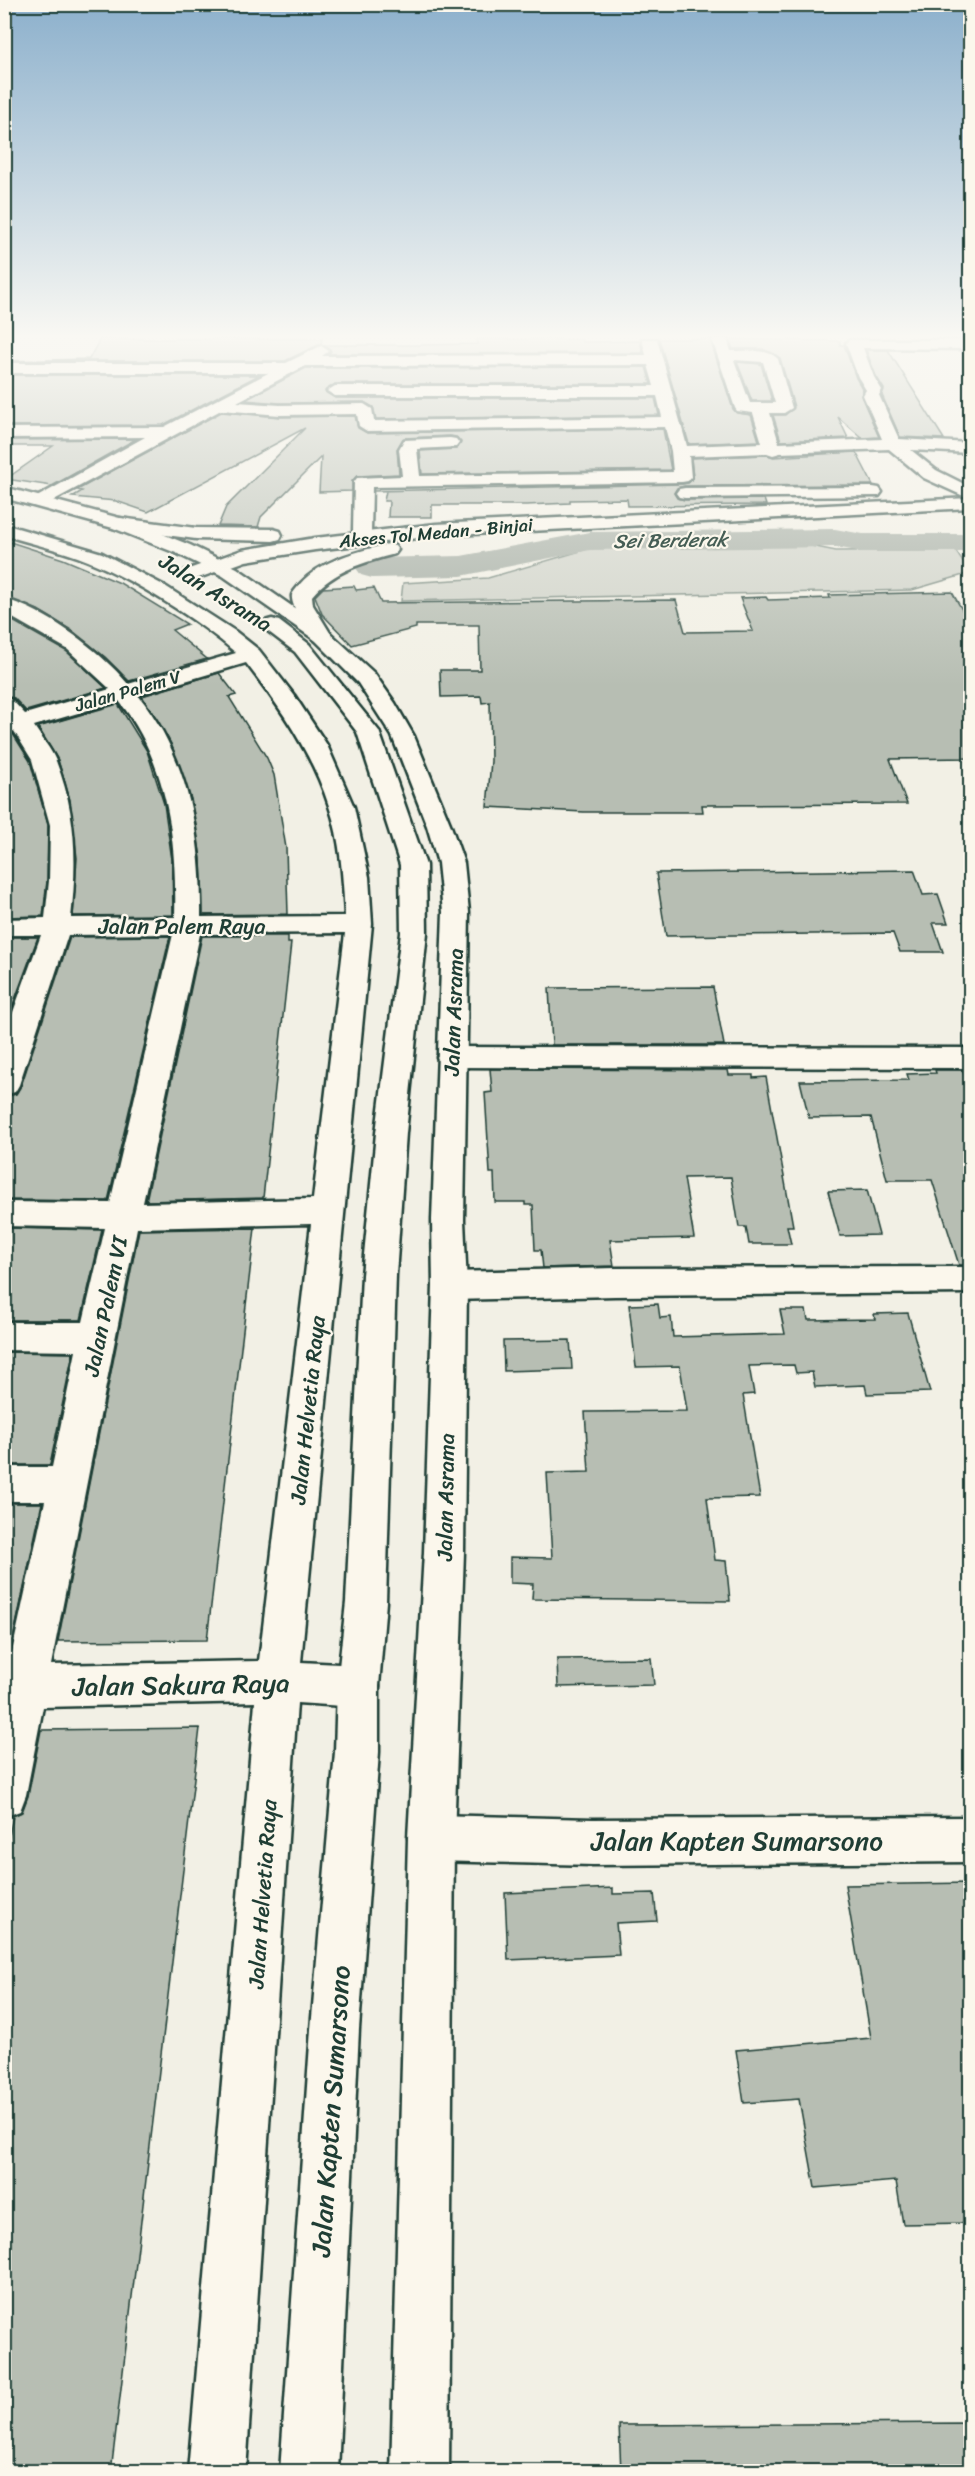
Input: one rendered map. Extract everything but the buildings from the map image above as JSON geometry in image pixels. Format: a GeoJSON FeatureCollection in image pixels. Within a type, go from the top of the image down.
{"type":"FeatureCollection","features":[{"type":"Feature","properties":{"kind":"main road"},"geometry":{"type":"LineString","coordinates":[[43,501],[126,455]]}},
{"type":"Feature","properties":{"kind":"main road"},"geometry":{"type":"LineString","coordinates":[[409,455],[411,479]]}},
{"type":"Feature","properties":{"kind":"main road"},"geometry":{"type":"LineString","coordinates":[[679,455],[684,517]]}},
{"type":"Feature","properties":{"kind":"main road"},"geometry":{"type":"LineString","coordinates":[[906,455],[930,474],[970,494]]}},
{"type":"Feature","properties":{"kind":"main road"},"geometry":{"type":"LineString","coordinates":[[362,532],[362,483],[368,481],[411,479],[683,485],[775,493],[873,492]]}},
{"type":"Feature","properties":{"kind":"main road","name":"Jalan Asrama"},"geometry":{"type":"LineString","coordinates":[[4,492],[120,524],[322,636],[366,678],[403,736],[451,863],[456,912],[448,1220],[450,1286],[444,1552],[431,1838]]}},
{"type":"Feature","properties":{"kind":"main road"},"geometry":{"type":"LineString","coordinates":[[775,493],[783,516]]}},
{"type":"Feature","properties":{"kind":"main road","name":"Akses Tol Medan - Binjai"},"geometry":{"type":"LineString","coordinates":[[212,573],[314,555],[416,543],[970,503]]}},
{"type":"Feature","properties":{"kind":"main road","name":"Jalan Asrama"},"geometry":{"type":"LineString","coordinates":[[4,504],[76,523],[212,573],[302,648],[368,731],[413,865],[414,933],[391,1133],[379,1275],[366,1602],[358,1686],[357,1752]]}},
{"type":"Feature","properties":{"kind":"main road","name":"Akses Tol Medan - Binjai"},"geometry":{"type":"LineString","coordinates":[[212,573],[242,556],[436,530],[684,517],[970,511]]}},
{"type":"Feature","properties":{"kind":"main road"},"geometry":{"type":"LineString","coordinates":[[120,524],[178,534],[211,536],[436,530]]}},
{"type":"Feature","properties":{"kind":"main road","name":"Jalan Helvetia Raya"},"geometry":{"type":"LineString","coordinates":[[4,529],[95,557],[158,590],[228,635],[250,655],[286,700],[315,745],[342,807],[356,877],[359,924],[278,1681],[217,2472]]}},
{"type":"Feature","properties":{"kind":"main road"},"geometry":{"type":"LineString","coordinates":[[322,636],[303,605],[302,595],[309,585],[325,573],[357,558],[416,543]]}},
{"type":"Feature","properties":{"kind":"main road","name":"Jalan Palem VI"},"geometry":{"type":"LineString","coordinates":[[4,605],[52,630],[83,651],[126,692],[150,726],[179,798],[190,882],[188,926],[97,1337],[68,1484],[16,1688],[4,1795]]}},
{"type":"Feature","properties":{"kind":"main road","name":"Jalan Palem V"},"geometry":{"type":"LineString","coordinates":[[10,718],[126,692],[250,655]]}},
{"type":"Feature","properties":{"kind":"main road"},"geometry":{"type":"LineString","coordinates":[[4,1085],[18,998],[57,927],[62,881],[62,825],[44,760],[10,718]]}},
{"type":"Feature","properties":{"kind":"main road","name":"Jalan Palem Raya"},"geometry":{"type":"LineString","coordinates":[[4,927],[359,924]]}},
{"type":"Feature","properties":{"kind":"main road"},"geometry":{"type":"LineString","coordinates":[[452,1057],[970,1058]]}},
{"type":"Feature","properties":{"kind":"main road"},"geometry":{"type":"LineString","coordinates":[[4,1214],[125,1216],[328,1211]]}},
{"type":"Feature","properties":{"kind":"main road"},"geometry":{"type":"LineString","coordinates":[[450,1286],[615,1282],[970,1280]]}},
{"type":"Feature","properties":{"kind":"main road"},"geometry":{"type":"LineString","coordinates":[[4,1336],[97,1337]]}},
{"type":"Feature","properties":{"kind":"main road"},"geometry":{"type":"LineString","coordinates":[[4,1484],[68,1484]]}},
{"type":"Feature","properties":{"kind":"main road","name":"Jalan Sakura Raya"},"geometry":{"type":"LineString","coordinates":[[16,1688],[278,1681],[358,1686]]}},
{"type":"Feature","properties":{"kind":"main road","name":"Jalan Kapten Sumarsono"},"geometry":{"type":"LineString","coordinates":[[309,2472],[335,2029],[357,1752]]}},
{"type":"Feature","properties":{"kind":"main road"},"geometry":{"type":"LineString","coordinates":[[420,2472],[431,1838]]}},
{"type":"Feature","properties":{"kind":"main road","name":"Jalan Kapten Sumarsono"},"geometry":{"type":"LineString","coordinates":[[431,1838],[593,1842],[970,1840]]}},
{"type":"Feature","properties":{"kind":"shaded area"},"geometry":{"type":"Polygon","coordinates":[[[801,544],[836,551],[955,550],[970,573],[912,590],[401,601],[403,583],[488,578],[601,545],[801,544]]]}},
{"type":"Feature","properties":{"kind":"waterway","name":"Sei Berderak"},"geometry":{"type":"LineString","coordinates":[[372,568],[461,566],[590,541],[835,538],[863,543],[970,543]]}}]}
